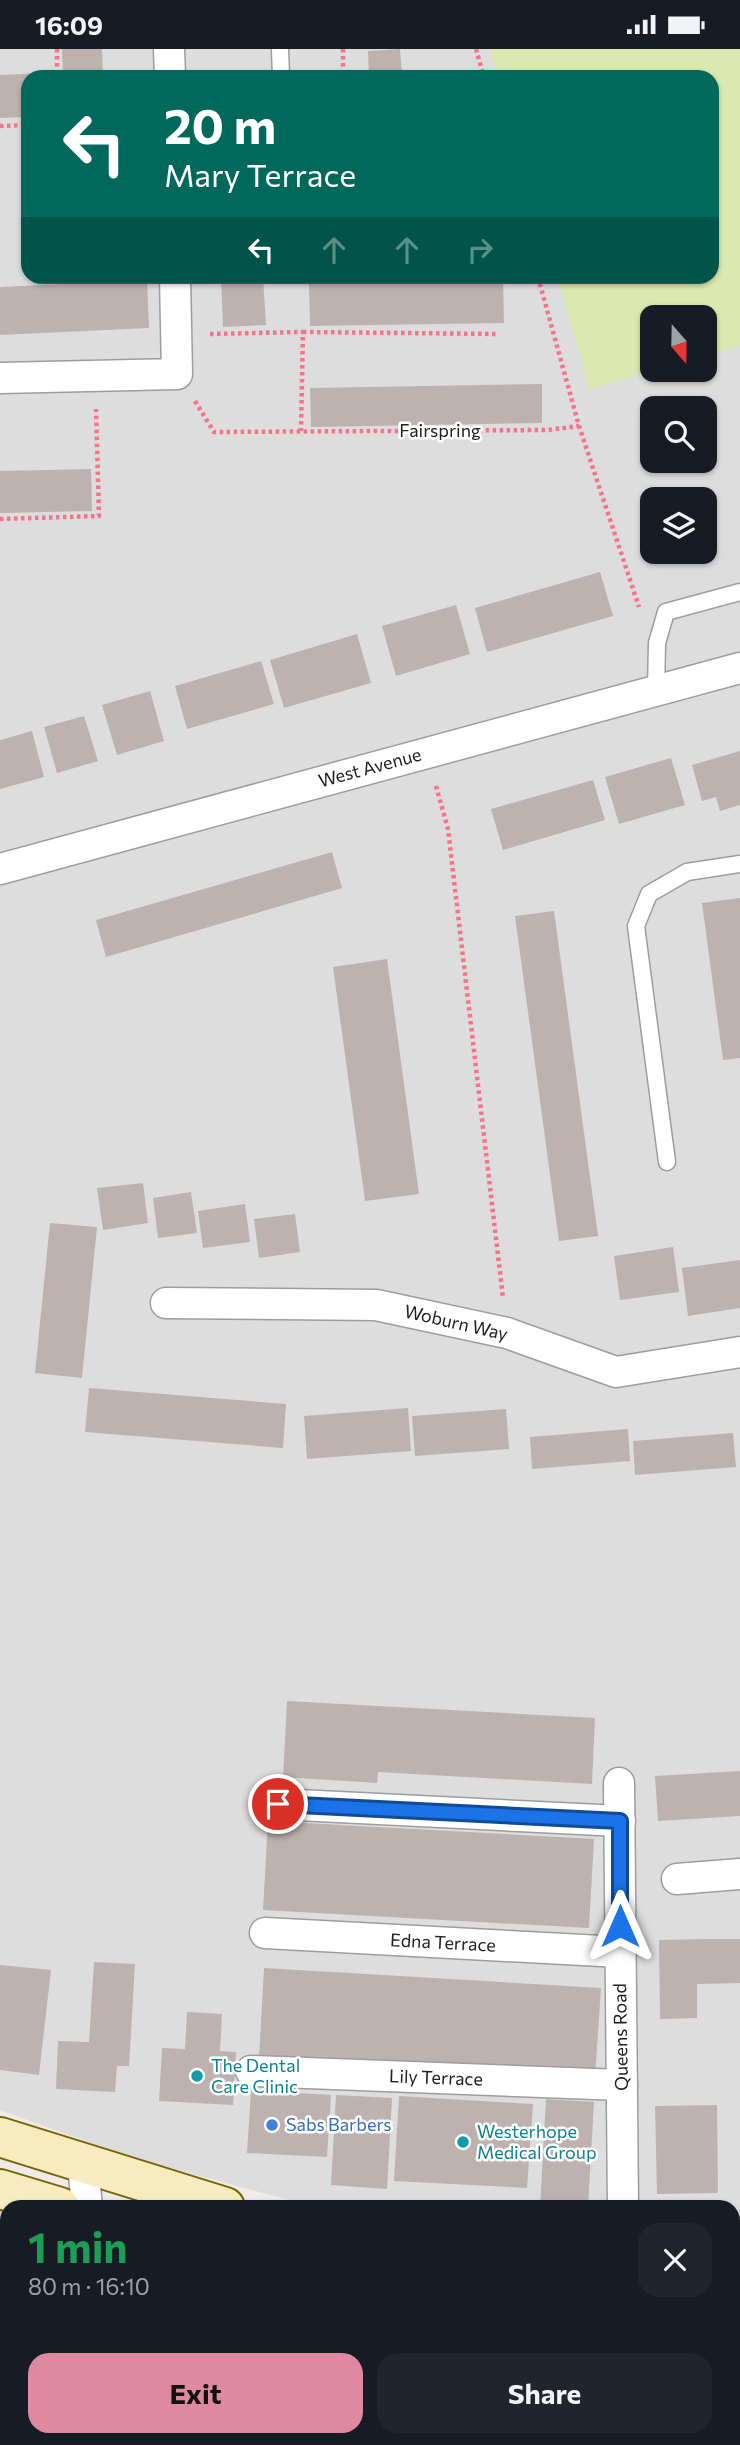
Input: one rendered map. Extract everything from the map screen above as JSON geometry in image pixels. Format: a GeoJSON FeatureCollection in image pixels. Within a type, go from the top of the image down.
{"type":"FeatureCollection","features":[{"type":"Feature","properties":{"kind":"main road"},"geometry":{"type":"LineString","coordinates":[[0,2137],[201,2200]]}},
{"type":"Feature","properties":{"kind":"main road"},"geometry":{"type":"LineString","coordinates":[[0,2189],[37,2200]]}},
{"type":"Feature","properties":{"kind":"street"},"geometry":{"type":"LineString","coordinates":[[169,49],[170,70]]}},
{"type":"Feature","properties":{"kind":"street"},"geometry":{"type":"LineString","coordinates":[[0,378],[177,373],[175,284]]}},
{"type":"Feature","properties":{"kind":"street","name":"West Avenue"},"geometry":{"type":"LineString","coordinates":[[0,869],[740,668]]}},
{"type":"Feature","properties":{"kind":"street","name":"Woburn Way"},"geometry":{"type":"LineString","coordinates":[[166,1303],[376,1305],[507,1333],[616,1372],[740,1352]]}},
{"type":"Feature","properties":{"kind":"street","name":"Queens Road"},"geometry":{"type":"LineString","coordinates":[[619,1783],[622,2200]]}},
{"type":"Feature","properties":{"kind":"street"},"geometry":{"type":"LineString","coordinates":[[278,1804],[620,1821]]}},
{"type":"Feature","properties":{"kind":"street"},"geometry":{"type":"LineString","coordinates":[[677,1879],[740,1874]]}},
{"type":"Feature","properties":{"kind":"street","name":"Edna Terrace"},"geometry":{"type":"LineString","coordinates":[[265,1933],[620,1952]]}},
{"type":"Feature","properties":{"kind":"street","name":"Lily Terrace"},"geometry":{"type":"LineString","coordinates":[[251,2071],[622,2085]]}},
{"type":"Feature","properties":{"kind":"street"},"geometry":{"type":"LineString","coordinates":[[83,2165],[86,2200]]}},
{"type":"Feature","properties":{"kind":"lane"},"geometry":{"type":"LineString","coordinates":[[280,49],[281,70]]}},
{"type":"Feature","properties":{"kind":"lane"},"geometry":{"type":"LineString","coordinates":[[656,691],[657,643],[666,612],[740,592]]}},
{"type":"Feature","properties":{"kind":"lane"},"geometry":{"type":"LineString","coordinates":[[667,1162],[636,926],[649,894],[687,872],[740,864]]}},
{"type":"Feature","properties":{"kind":"path"},"geometry":{"type":"LineString","coordinates":[[57,49],[57,70]]}},
{"type":"Feature","properties":{"kind":"path"},"geometry":{"type":"LineString","coordinates":[[343,49],[343,70]]}},
{"type":"Feature","properties":{"kind":"path"},"geometry":{"type":"LineString","coordinates":[[476,49],[482,70]]}},
{"type":"Feature","properties":{"kind":"path"},"geometry":{"type":"LineString","coordinates":[[0,126],[21,125]]}},
{"type":"Feature","properties":{"kind":"path"},"geometry":{"type":"LineString","coordinates":[[540,284],[579,426],[638,604],[657,643]]}},
{"type":"Feature","properties":{"kind":"path"},"geometry":{"type":"LineString","coordinates":[[301,431],[303,332]]}},
{"type":"Feature","properties":{"kind":"path"},"geometry":{"type":"LineString","coordinates":[[177,334],[499,334]]}},
{"type":"Feature","properties":{"kind":"path","name":"Fairspring"},"geometry":{"type":"LineString","coordinates":[[177,373],[214,432],[548,430],[579,426]]}},
{"type":"Feature","properties":{"kind":"path"},"geometry":{"type":"LineString","coordinates":[[0,519],[99,516],[95,376]]}},
{"type":"Feature","properties":{"kind":"path"},"geometry":{"type":"LineString","coordinates":[[426,753],[448,829],[507,1333]]}},
{"type":"Feature","properties":{"kind":"shaded area"},"geometry":{"type":"Polygon","coordinates":[[[0,49],[740,49],[740,2200],[290,2200],[132,2158],[0,2110],[0,49]]]}},
{"type":"Feature","properties":{"kind":"shaded area"},"geometry":{"type":"Polygon","coordinates":[[[740,391],[740,607],[675,624],[659,564],[717,564],[717,487],[640,487],[640,491],[622,422],[640,417],[640,473],[717,473],[717,397],[740,391]]]}},
{"type":"Feature","properties":{"kind":"green space"},"geometry":{"type":"Polygon","coordinates":[[[490,49],[740,49],[740,346],[718,352],[718,305],[640,305],[640,375],[590,389],[559,284],[719,284],[719,70],[496,70],[490,49]]]}},
{"type":"Feature","properties":{"kind":"building"},"geometry":{"type":"Polygon","coordinates":[[[62,49],[102,49],[103,70],[63,70],[62,49]]]}},
{"type":"Feature","properties":{"kind":"building"},"geometry":{"type":"Polygon","coordinates":[[[400,49],[402,70],[369,70],[368,51],[400,49]]]}},
{"type":"Feature","properties":{"kind":"building"},"geometry":{"type":"Polygon","coordinates":[[[21,74],[21,117],[0,118],[0,75],[21,74]]]}},
{"type":"Feature","properties":{"kind":"building"},"geometry":{"type":"Polygon","coordinates":[[[147,284],[149,328],[0,335],[0,287],[147,284]]]}},
{"type":"Feature","properties":{"kind":"building"},"geometry":{"type":"Polygon","coordinates":[[[221,284],[263,284],[266,325],[223,327],[221,284]]]}},
{"type":"Feature","properties":{"kind":"building"},"geometry":{"type":"Polygon","coordinates":[[[309,284],[503,284],[504,323],[310,326],[309,284]]]}},
{"type":"Feature","properties":{"kind":"building"},"geometry":{"type":"Polygon","coordinates":[[[542,384],[542,423],[311,427],[310,388],[542,384]]]}},
{"type":"Feature","properties":{"kind":"building"},"geometry":{"type":"Polygon","coordinates":[[[91,469],[92,511],[0,513],[0,471],[91,469]]]}},
{"type":"Feature","properties":{"kind":"building"},"geometry":{"type":"Polygon","coordinates":[[[600,572],[613,616],[487,652],[475,608],[600,572]]]}},
{"type":"Feature","properties":{"kind":"building"},"geometry":{"type":"Polygon","coordinates":[[[456,605],[470,654],[396,676],[382,626],[456,605]]]}},
{"type":"Feature","properties":{"kind":"building"},"geometry":{"type":"Polygon","coordinates":[[[357,634],[371,683],[284,708],[270,660],[357,634]]]}},
{"type":"Feature","properties":{"kind":"building"},"geometry":{"type":"Polygon","coordinates":[[[261,661],[274,704],[187,729],[175,686],[261,661]]]}},
{"type":"Feature","properties":{"kind":"building"},"geometry":{"type":"Polygon","coordinates":[[[150,691],[164,741],[117,755],[102,705],[150,691]]]}},
{"type":"Feature","properties":{"kind":"building"},"geometry":{"type":"Polygon","coordinates":[[[84,716],[98,761],[57,773],[44,727],[84,716]]]}},
{"type":"Feature","properties":{"kind":"building"},"geometry":{"type":"Polygon","coordinates":[[[32,731],[44,777],[0,789],[0,740],[32,731]]]}},
{"type":"Feature","properties":{"kind":"building"},"geometry":{"type":"Polygon","coordinates":[[[740,751],[740,805],[720,811],[716,797],[702,801],[692,765],[740,751]]]}},
{"type":"Feature","properties":{"kind":"building"},"geometry":{"type":"Polygon","coordinates":[[[671,758],[685,805],[619,824],[605,777],[671,758]]]}},
{"type":"Feature","properties":{"kind":"building"},"geometry":{"type":"Polygon","coordinates":[[[593,780],[605,820],[503,850],[491,809],[593,780]]]}},
{"type":"Feature","properties":{"kind":"building"},"geometry":{"type":"Polygon","coordinates":[[[332,852],[342,888],[106,957],[96,920],[332,852]]]}},
{"type":"Feature","properties":{"kind":"building"},"geometry":{"type":"Polygon","coordinates":[[[740,898],[740,1058],[723,1060],[702,903],[740,898]]]}},
{"type":"Feature","properties":{"kind":"building"},"geometry":{"type":"Polygon","coordinates":[[[554,911],[598,1236],[559,1241],[515,916],[554,911]]]}},
{"type":"Feature","properties":{"kind":"building"},"geometry":{"type":"Polygon","coordinates":[[[387,959],[419,1194],[365,1201],[333,967],[387,959]]]}},
{"type":"Feature","properties":{"kind":"building"},"geometry":{"type":"Polygon","coordinates":[[[143,1183],[148,1223],[103,1230],[97,1188],[143,1183]]]}},
{"type":"Feature","properties":{"kind":"building"},"geometry":{"type":"Polygon","coordinates":[[[191,1192],[197,1233],[158,1238],[153,1198],[191,1192]]]}},
{"type":"Feature","properties":{"kind":"building"},"geometry":{"type":"Polygon","coordinates":[[[245,1204],[250,1242],[203,1248],[198,1211],[245,1204]]]}},
{"type":"Feature","properties":{"kind":"building"},"geometry":{"type":"Polygon","coordinates":[[[295,1214],[300,1252],[259,1258],[254,1219],[295,1214]]]}},
{"type":"Feature","properties":{"kind":"building"},"geometry":{"type":"Polygon","coordinates":[[[50,1223],[97,1227],[82,1378],[35,1373],[50,1223]]]}},
{"type":"Feature","properties":{"kind":"building"},"geometry":{"type":"Polygon","coordinates":[[[673,1247],[679,1292],[620,1300],[614,1256],[673,1247]]]}},
{"type":"Feature","properties":{"kind":"building"},"geometry":{"type":"Polygon","coordinates":[[[740,1260],[740,1308],[688,1316],[682,1268],[740,1260]]]}},
{"type":"Feature","properties":{"kind":"building"},"geometry":{"type":"Polygon","coordinates":[[[89,1388],[286,1404],[283,1448],[85,1432],[89,1388]]]}},
{"type":"Feature","properties":{"kind":"building"},"geometry":{"type":"Polygon","coordinates":[[[408,1408],[411,1451],[307,1459],[304,1416],[408,1408]]]}},
{"type":"Feature","properties":{"kind":"building"},"geometry":{"type":"Polygon","coordinates":[[[506,1409],[509,1449],[415,1456],[412,1416],[506,1409]]]}},
{"type":"Feature","properties":{"kind":"building"},"geometry":{"type":"Polygon","coordinates":[[[628,1429],[630,1461],[532,1469],[530,1437],[628,1429]]]}},
{"type":"Feature","properties":{"kind":"building"},"geometry":{"type":"Polygon","coordinates":[[[733,1433],[736,1467],[635,1475],[633,1441],[733,1433]]]}},
{"type":"Feature","properties":{"kind":"building"},"geometry":{"type":"Polygon","coordinates":[[[287,1701],[595,1718],[592,1784],[378,1772],[377,1783],[283,1777],[287,1701]]]}},
{"type":"Feature","properties":{"kind":"building"},"geometry":{"type":"Polygon","coordinates":[[[740,1771],[740,1816],[658,1821],[655,1776],[740,1771]]]}},
{"type":"Feature","properties":{"kind":"building"},"geometry":{"type":"Polygon","coordinates":[[[268,1821],[594,1839],[589,1928],[263,1910],[268,1821]]]}},
{"type":"Feature","properties":{"kind":"building"},"geometry":{"type":"Polygon","coordinates":[[[740,1939],[740,1983],[697,1984],[697,2018],[660,2019],[659,1940],[740,1939]]]}},
{"type":"Feature","properties":{"kind":"building"},"geometry":{"type":"Polygon","coordinates":[[[94,1962],[135,1964],[129,2066],[117,2066],[115,2092],[56,2089],[58,2041],[89,2042],[94,1962]]]}},
{"type":"Feature","properties":{"kind":"building"},"geometry":{"type":"Polygon","coordinates":[[[0,1965],[51,1970],[39,2075],[0,2070],[0,1965]]]}},
{"type":"Feature","properties":{"kind":"building"},"geometry":{"type":"Polygon","coordinates":[[[264,1968],[601,1988],[595,2077],[259,2058],[264,1968]]]}},
{"type":"Feature","properties":{"kind":"building","name":"The Dental Care Clinic"},"geometry":{"type":"Polygon","coordinates":[[[187,2012],[222,2014],[220,2051],[236,2052],[233,2105],[159,2101],[162,2048],[185,2049],[187,2012]]]}},
{"type":"Feature","properties":{"kind":"building"},"geometry":{"type":"Polygon","coordinates":[[[251,2090],[331,2095],[327,2157],[247,2153],[251,2090]]]}},
{"type":"Feature","properties":{"kind":"building"},"geometry":{"type":"Polygon","coordinates":[[[336,2095],[392,2098],[387,2189],[331,2185],[336,2095]]]}},
{"type":"Feature","properties":{"kind":"building","name":"Westerhope Medical Group"},"geometry":{"type":"Polygon","coordinates":[[[399,2096],[533,2104],[527,2188],[394,2181],[399,2096]]]}},
{"type":"Feature","properties":{"kind":"building"},"geometry":{"type":"Polygon","coordinates":[[[546,2099],[594,2102],[588,2200],[540,2200],[546,2099]]]}},
{"type":"Feature","properties":{"kind":"building"},"geometry":{"type":"Polygon","coordinates":[[[717,2105],[718,2193],[657,2194],[655,2106],[717,2105]]]}},
{"type":"Feature","properties":{"kind":"place","name":"The Dental Care Clinic"},"geometry":{"type":"Point","coordinates":[197,2076]}},
{"type":"Feature","properties":{"kind":"place","name":"Sabs Barbers"},"geometry":{"type":"Point","coordinates":[272,2125]}},
{"type":"Feature","properties":{"kind":"place","name":"Westerhope Medical Group"},"geometry":{"type":"Point","coordinates":[463,2142]}},
{"type":"Feature","properties":{"kind":"route"},"geometry":{"type":"LineString","coordinates":[[278,1804],[620,1821],[620,1926]]}}]}
